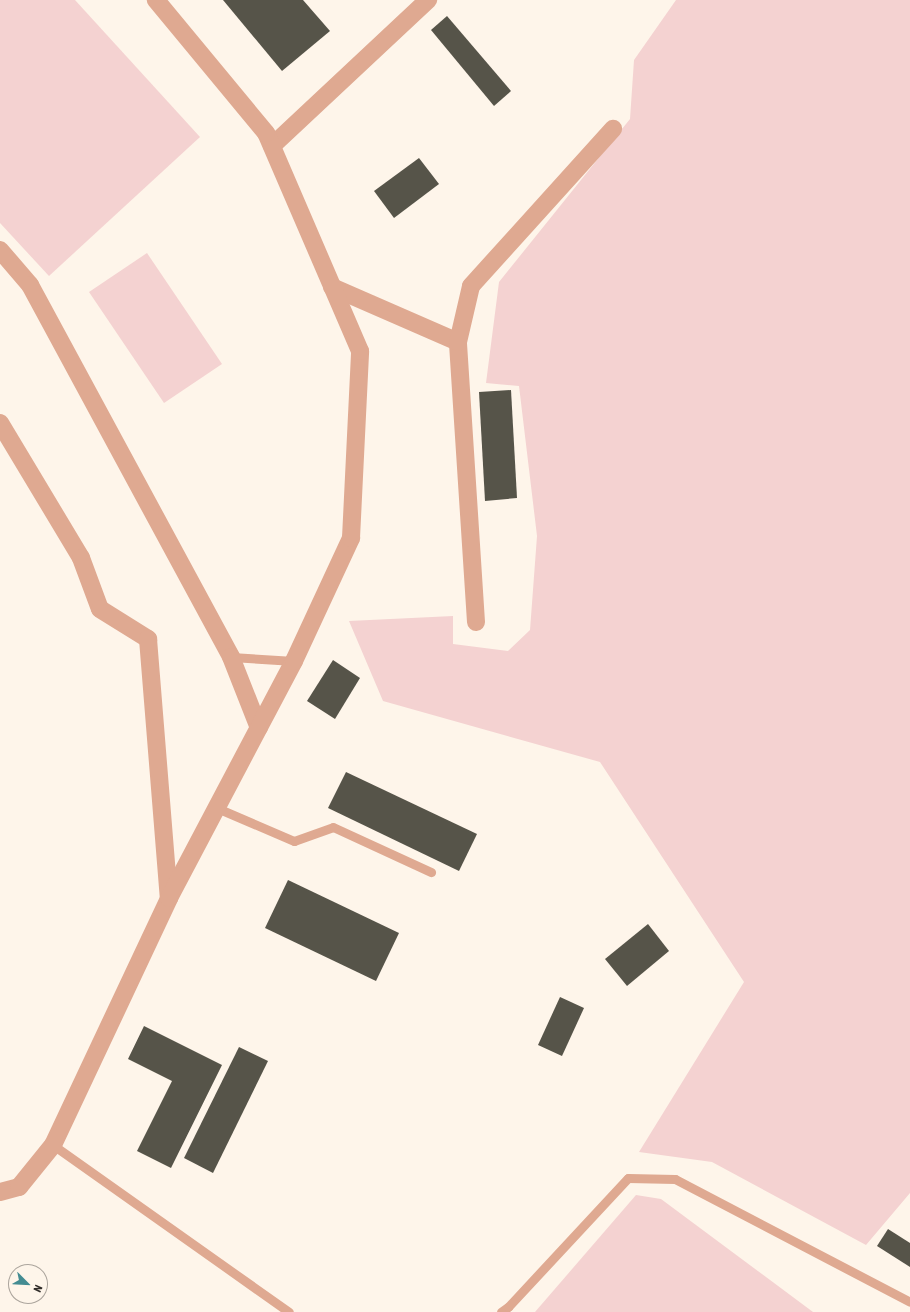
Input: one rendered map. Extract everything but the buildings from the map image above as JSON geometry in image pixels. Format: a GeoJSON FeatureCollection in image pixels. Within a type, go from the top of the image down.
{"type":"FeatureCollection","features":[{"type":"Feature","properties":{"kind":"street"},"geometry":{"type":"LineString","coordinates":[[0,1192],[19,1186],[53,1145],[169,898],[294,661],[351,538],[360,351],[266,133],[156,0]]}},
{"type":"Feature","properties":{"kind":"street"},"geometry":{"type":"LineString","coordinates":[[272,146],[428,0]]}},
{"type":"Feature","properties":{"kind":"street"},"geometry":{"type":"LineString","coordinates":[[476,622],[458,342],[471,286],[613,129]]}},
{"type":"Feature","properties":{"kind":"street"},"geometry":{"type":"LineString","coordinates":[[0,250],[30,285],[231,657],[259,728]]}},
{"type":"Feature","properties":{"kind":"street"},"geometry":{"type":"LineString","coordinates":[[332,287],[458,342]]}},
{"type":"Feature","properties":{"kind":"street"},"geometry":{"type":"LineString","coordinates":[[0,423],[81,558],[100,609],[148,639],[169,898]]}},
{"type":"Feature","properties":{"kind":"lane"},"geometry":{"type":"LineString","coordinates":[[231,657],[294,661]]}},
{"type":"Feature","properties":{"kind":"lane"},"geometry":{"type":"LineString","coordinates":[[217,808],[294,841],[332,827],[431,872]]}},
{"type":"Feature","properties":{"kind":"lane"},"geometry":{"type":"LineString","coordinates":[[53,1145],[289,1312]]}},
{"type":"Feature","properties":{"kind":"lane"},"geometry":{"type":"LineString","coordinates":[[501,1312],[508,1307],[628,1178],[675,1178],[910,1302]]}},
{"type":"Feature","properties":{"kind":"shaded area"},"geometry":{"type":"Polygon","coordinates":[[[0,0],[75,0],[200,137],[49,276],[0,223],[0,0]]]}},
{"type":"Feature","properties":{"kind":"shaded area"},"geometry":{"type":"Polygon","coordinates":[[[676,0],[910,0],[910,1193],[866,1245],[712,1162],[639,1152],[744,982],[600,762],[383,701],[349,621],[453,616],[453,644],[508,651],[530,630],[537,536],[519,386],[486,383],[499,282],[630,119],[634,60],[676,0]]]}},
{"type":"Feature","properties":{"kind":"shaded area"},"geometry":{"type":"Polygon","coordinates":[[[147,253],[222,364],[164,403],[89,292],[147,253]]]}},
{"type":"Feature","properties":{"kind":"shaded area"},"geometry":{"type":"Polygon","coordinates":[[[636,1195],[661,1199],[813,1312],[535,1312],[636,1195]]]}}]}
